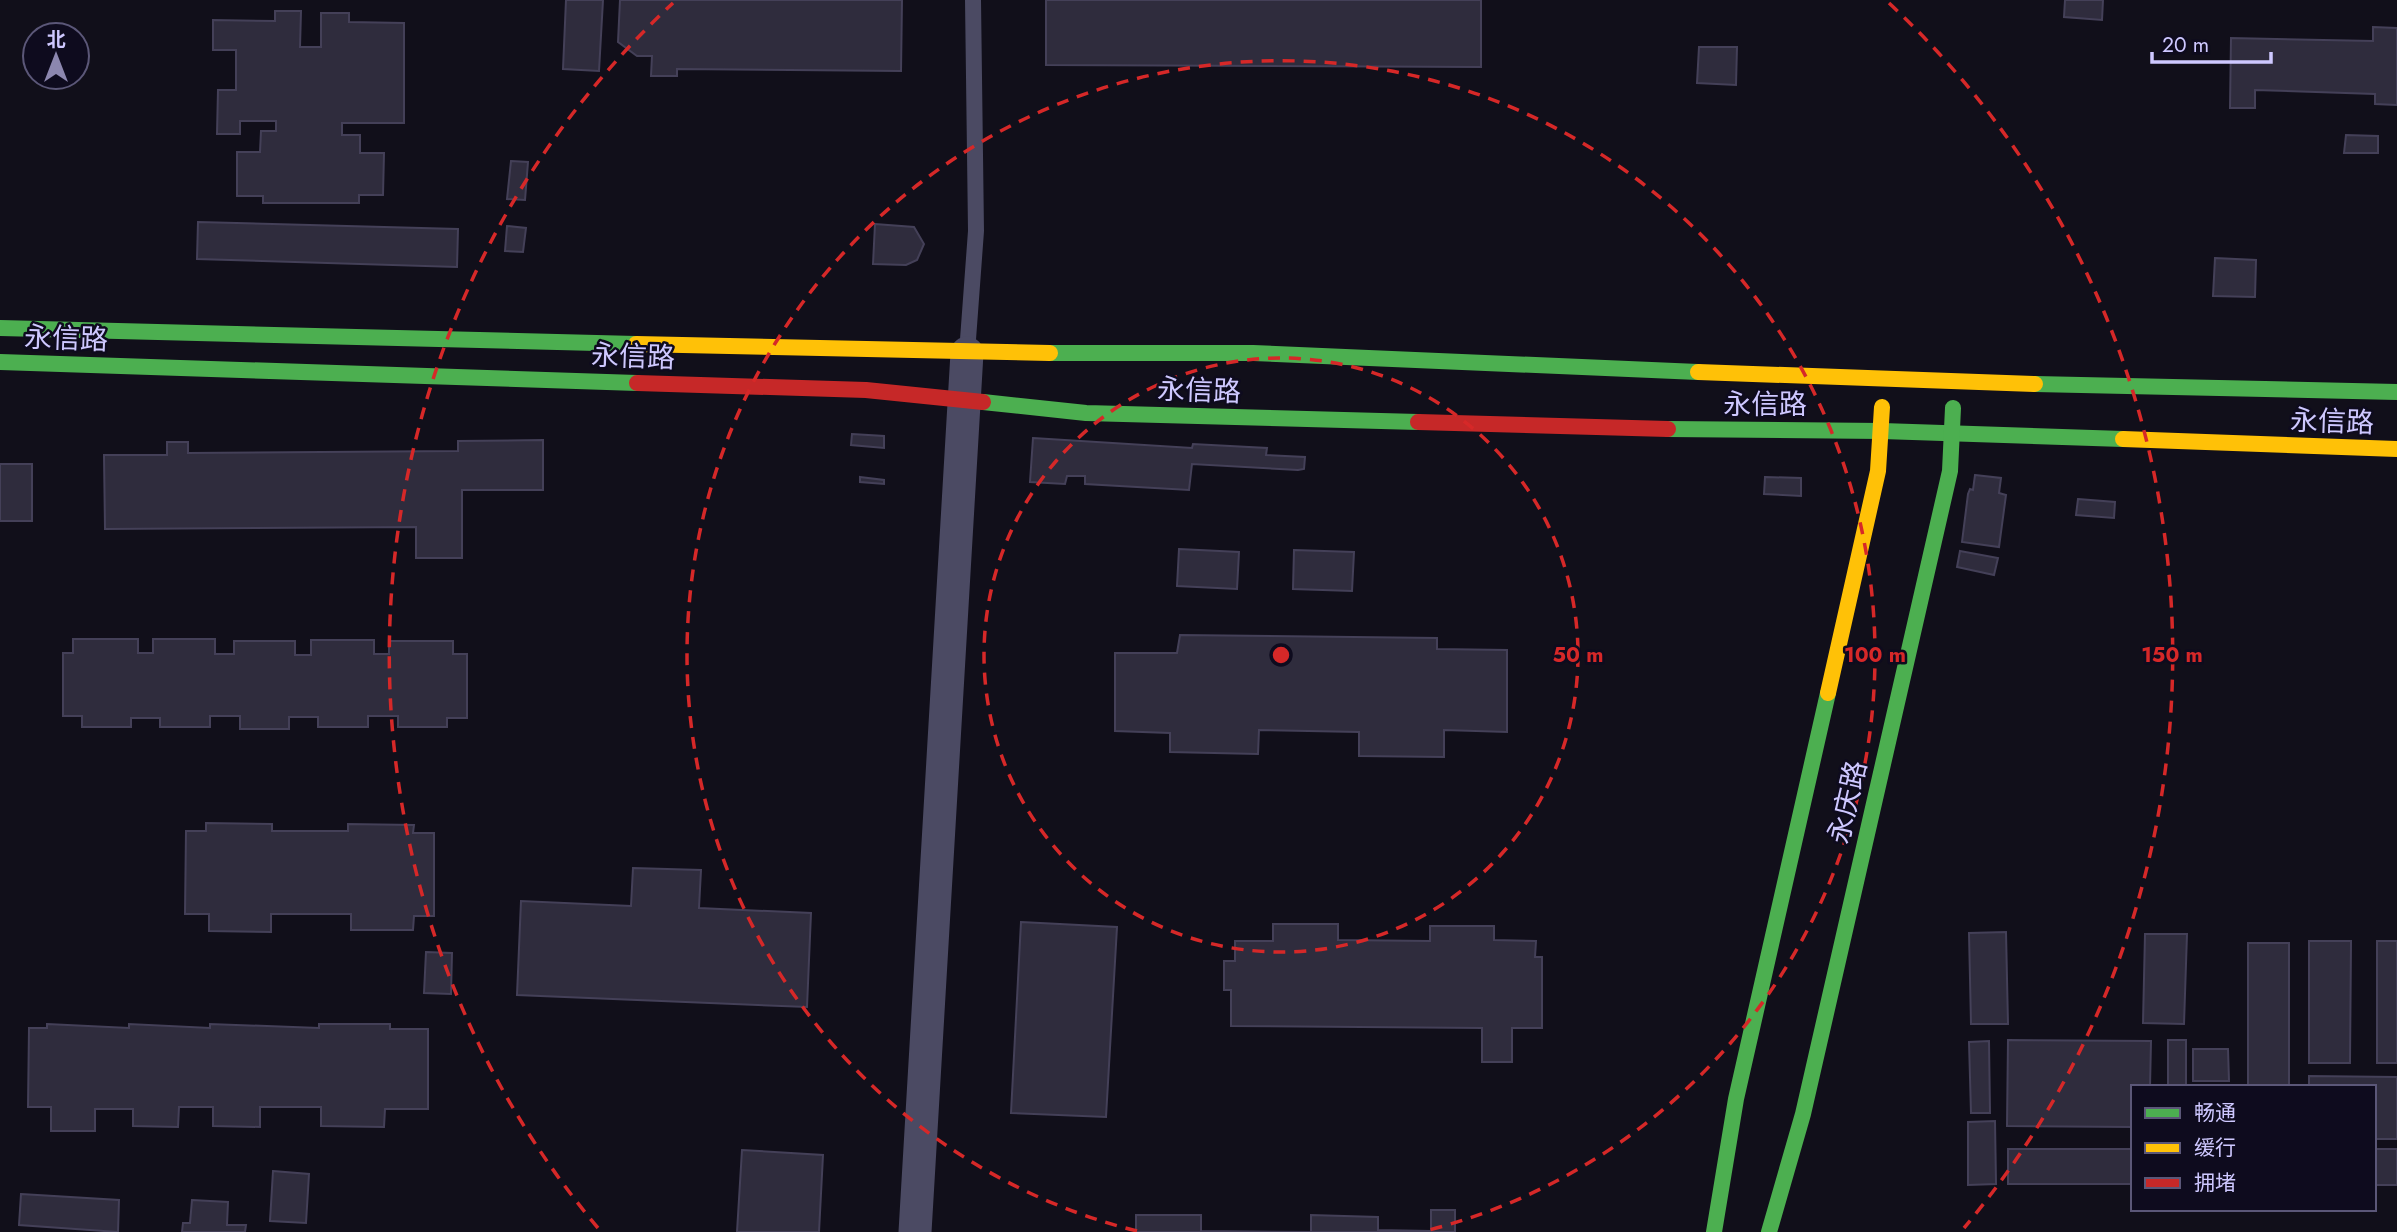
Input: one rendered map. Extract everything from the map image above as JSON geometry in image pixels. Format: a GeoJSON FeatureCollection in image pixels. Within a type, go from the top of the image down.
{"type":"FeatureCollection","features":[{"type":"Feature","properties":{"kind":"street","name":"永信路"},"geometry":{"type":"LineString","coordinates":[[0,328],[967,353],[1253,353],[1883,380],[2397,392]]}},
{"type":"Feature","properties":{"kind":"street"},"geometry":{"type":"LineString","coordinates":[[915,1232],[967,353]]}},
{"type":"Feature","properties":{"kind":"street","name":"永信路"},"geometry":{"type":"LineString","coordinates":[[0,362],[866,390],[1086,413],[1648,429],[1882,431],[2397,449]]}},
{"type":"Feature","properties":{"kind":"street","name":"永庆路"},"geometry":{"type":"LineString","coordinates":[[1714,1232],[1736,1099],[1875,485],[1882,431],[1883,380]]}},
{"type":"Feature","properties":{"kind":"street","name":"永庆路"},"geometry":{"type":"LineString","coordinates":[[1769,1232],[1806,1101],[1950,471],[1954,380]]}},
{"type":"Feature","properties":{"kind":"lane"},"geometry":{"type":"LineString","coordinates":[[967,353],[976,231],[973,0]]}},
{"type":"Feature","properties":{"kind":"building"},"geometry":{"type":"Polygon","coordinates":[[[566,0],[603,0],[599,71],[563,69],[566,0]]]}},
{"type":"Feature","properties":{"kind":"building"},"geometry":{"type":"Polygon","coordinates":[[[620,0],[902,0],[901,71],[677,69],[677,76],[651,76],[652,56],[637,56],[618,42],[620,0]]]}},
{"type":"Feature","properties":{"kind":"building"},"geometry":{"type":"Polygon","coordinates":[[[1046,0],[1481,0],[1481,67],[1046,65],[1046,0]]]}},
{"type":"Feature","properties":{"kind":"building"},"geometry":{"type":"Polygon","coordinates":[[[2065,0],[2103,0],[2102,20],[2064,17],[2065,0]]]}},
{"type":"Feature","properties":{"kind":"building"},"geometry":{"type":"Polygon","coordinates":[[[275,11],[301,11],[300,47],[321,47],[321,13],[349,13],[349,22],[404,23],[404,123],[342,123],[342,135],[360,135],[360,153],[384,153],[383,195],[359,195],[359,203],[263,203],[263,196],[237,196],[237,152],[260,152],[261,131],[276,131],[276,121],[240,121],[240,134],[217,134],[218,90],[236,90],[236,50],[213,50],[213,20],[275,21],[275,11]]]}},
{"type":"Feature","properties":{"kind":"building"},"geometry":{"type":"Polygon","coordinates":[[[2373,27],[2397,28],[2397,105],[2375,104],[2375,94],[2255,90],[2255,108],[2230,108],[2231,38],[2373,41],[2373,27]]]}},
{"type":"Feature","properties":{"kind":"building"},"geometry":{"type":"Polygon","coordinates":[[[1699,47],[1737,47],[1736,85],[1697,83],[1699,47]]]}},
{"type":"Feature","properties":{"kind":"building"},"geometry":{"type":"Polygon","coordinates":[[[2346,135],[2378,136],[2378,153],[2344,153],[2346,135]]]}},
{"type":"Feature","properties":{"kind":"building"},"geometry":{"type":"Polygon","coordinates":[[[511,161],[528,162],[525,200],[507,199],[511,161]]]}},
{"type":"Feature","properties":{"kind":"building"},"geometry":{"type":"Polygon","coordinates":[[[198,222],[458,229],[457,267],[197,259],[198,222]]]}},
{"type":"Feature","properties":{"kind":"building"},"geometry":{"type":"Polygon","coordinates":[[[875,224],[914,227],[924,244],[917,260],[906,265],[873,264],[875,224]]]}},
{"type":"Feature","properties":{"kind":"building"},"geometry":{"type":"Polygon","coordinates":[[[507,226],[526,228],[523,252],[505,251],[507,226]]]}},
{"type":"Feature","properties":{"kind":"building"},"geometry":{"type":"Polygon","coordinates":[[[2215,258],[2256,260],[2255,297],[2213,296],[2215,258]]]}},
{"type":"Feature","properties":{"kind":"building"},"geometry":{"type":"Polygon","coordinates":[[[852,434],[884,436],[884,448],[851,445],[852,434]]]}},
{"type":"Feature","properties":{"kind":"building"},"geometry":{"type":"Polygon","coordinates":[[[1033,438],[1192,448],[1193,444],[1267,448],[1266,455],[1305,457],[1304,469],[1192,464],[1189,490],[1085,484],[1085,476],[1067,476],[1065,484],[1030,482],[1033,438]]]}},
{"type":"Feature","properties":{"kind":"building"},"geometry":{"type":"Polygon","coordinates":[[[543,440],[543,490],[462,490],[462,558],[416,558],[416,527],[105,529],[104,455],[167,455],[167,442],[188,442],[188,453],[458,451],[458,441],[543,440]]]}},
{"type":"Feature","properties":{"kind":"building"},"geometry":{"type":"Polygon","coordinates":[[[0,464],[32,464],[32,521],[0,521],[0,464]]]}},
{"type":"Feature","properties":{"kind":"building"},"geometry":{"type":"Polygon","coordinates":[[[1975,475],[2001,478],[1999,493],[2006,495],[1999,547],[1962,542],[1968,494],[1970,489],[1973,490],[1975,475]]]}},
{"type":"Feature","properties":{"kind":"building"},"geometry":{"type":"Polygon","coordinates":[[[860,477],[884,480],[884,484],[860,482],[860,477]]]}},
{"type":"Feature","properties":{"kind":"building"},"geometry":{"type":"Polygon","coordinates":[[[1765,477],[1801,478],[1801,496],[1764,494],[1765,477]]]}},
{"type":"Feature","properties":{"kind":"building"},"geometry":{"type":"Polygon","coordinates":[[[2078,499],[2115,502],[2114,518],[2076,515],[2078,499]]]}},
{"type":"Feature","properties":{"kind":"building"},"geometry":{"type":"Polygon","coordinates":[[[1179,549],[1239,552],[1237,589],[1177,586],[1179,549]]]}},
{"type":"Feature","properties":{"kind":"building"},"geometry":{"type":"Polygon","coordinates":[[[1294,550],[1354,552],[1352,591],[1293,589],[1294,550]]]}},
{"type":"Feature","properties":{"kind":"building"},"geometry":{"type":"Polygon","coordinates":[[[1960,551],[1998,558],[1994,575],[1957,567],[1960,551]]]}},
{"type":"Feature","properties":{"kind":"building"},"geometry":{"type":"Polygon","coordinates":[[[1180,635],[1437,638],[1437,649],[1507,650],[1507,732],[1444,730],[1444,757],[1359,756],[1359,732],[1259,730],[1258,754],[1170,752],[1170,733],[1115,731],[1115,653],[1177,653],[1180,635]]]}},
{"type":"Feature","properties":{"kind":"building"},"geometry":{"type":"Polygon","coordinates":[[[73,639],[138,639],[138,653],[153,653],[153,639],[215,639],[215,654],[234,654],[234,641],[295,641],[295,655],[311,655],[311,640],[374,640],[374,654],[389,654],[389,641],[453,641],[453,654],[467,654],[467,718],[447,718],[447,727],[398,727],[398,716],[368,716],[368,727],[318,727],[318,717],[289,717],[289,729],[240,729],[240,716],[210,716],[210,727],[160,727],[160,718],[131,718],[131,727],[82,727],[82,716],[63,716],[63,653],[73,653],[73,639]]]}},
{"type":"Feature","properties":{"kind":"building"},"geometry":{"type":"Polygon","coordinates":[[[206,823],[272,824],[272,831],[348,831],[348,824],[414,825],[413,833],[434,833],[434,916],[414,916],[413,930],[351,930],[351,914],[271,914],[271,932],[209,931],[209,914],[185,914],[186,831],[206,831],[206,823]]]}},
{"type":"Feature","properties":{"kind":"building"},"geometry":{"type":"Polygon","coordinates":[[[633,868],[701,870],[699,908],[811,913],[807,1007],[517,995],[521,901],[631,906],[633,868]]]}},
{"type":"Feature","properties":{"kind":"building"},"geometry":{"type":"Polygon","coordinates":[[[1021,922],[1117,927],[1106,1117],[1011,1113],[1021,922]]]}},
{"type":"Feature","properties":{"kind":"building"},"geometry":{"type":"Polygon","coordinates":[[[1273,924],[1338,924],[1338,940],[1430,941],[1430,926],[1494,926],[1494,940],[1536,941],[1535,957],[1542,957],[1542,1028],[1512,1028],[1512,1062],[1482,1062],[1482,1028],[1231,1026],[1231,990],[1224,990],[1224,961],[1235,961],[1235,941],[1273,941],[1273,924]]]}},
{"type":"Feature","properties":{"kind":"building"},"geometry":{"type":"Polygon","coordinates":[[[2006,932],[2008,1024],[1971,1024],[1969,933],[2006,932]]]}},
{"type":"Feature","properties":{"kind":"building"},"geometry":{"type":"Polygon","coordinates":[[[2145,934],[2187,934],[2184,1024],[2143,1023],[2145,934]]]}},
{"type":"Feature","properties":{"kind":"building"},"geometry":{"type":"Polygon","coordinates":[[[2309,941],[2351,941],[2350,1063],[2309,1063],[2309,941]]]}},
{"type":"Feature","properties":{"kind":"building"},"geometry":{"type":"Polygon","coordinates":[[[2377,941],[2397,941],[2397,1063],[2377,1063],[2377,941]]]}},
{"type":"Feature","properties":{"kind":"building"},"geometry":{"type":"Polygon","coordinates":[[[2248,943],[2289,943],[2289,1085],[2248,1085],[2248,943]]]}},
{"type":"Feature","properties":{"kind":"building"},"geometry":{"type":"Polygon","coordinates":[[[426,952],[452,953],[451,994],[424,993],[426,952]]]}},
{"type":"Feature","properties":{"kind":"building"},"geometry":{"type":"Polygon","coordinates":[[[47,1024],[129,1028],[129,1024],[210,1028],[210,1024],[319,1028],[319,1024],[390,1024],[390,1029],[428,1029],[428,1109],[385,1109],[384,1127],[321,1126],[321,1107],[260,1107],[260,1127],[213,1126],[213,1107],[179,1107],[178,1127],[133,1126],[133,1109],[95,1109],[95,1131],[51,1131],[51,1107],[28,1107],[29,1028],[47,1028],[47,1024]]]}},
{"type":"Feature","properties":{"kind":"building"},"geometry":{"type":"Polygon","coordinates":[[[2008,1040],[2151,1041],[2150,1085],[2131,1085],[2131,1127],[2007,1126],[2008,1040]]]}},
{"type":"Feature","properties":{"kind":"building"},"geometry":{"type":"Polygon","coordinates":[[[2168,1040],[2186,1040],[2186,1085],[2168,1085],[2168,1040]]]}},
{"type":"Feature","properties":{"kind":"building"},"geometry":{"type":"Polygon","coordinates":[[[1989,1041],[1990,1113],[1971,1113],[1969,1042],[1989,1041]]]}},
{"type":"Feature","properties":{"kind":"building"},"geometry":{"type":"Polygon","coordinates":[[[2193,1049],[2228,1049],[2229,1081],[2193,1081],[2193,1049]]]}},
{"type":"Feature","properties":{"kind":"building"},"geometry":{"type":"Polygon","coordinates":[[[2309,1076],[2397,1077],[2397,1139],[2376,1139],[2376,1085],[2309,1085],[2309,1076]]]}},
{"type":"Feature","properties":{"kind":"building"},"geometry":{"type":"Polygon","coordinates":[[[1995,1121],[1996,1184],[1968,1185],[1968,1122],[1995,1121]]]}},
{"type":"Feature","properties":{"kind":"building"},"geometry":{"type":"Polygon","coordinates":[[[2008,1149],[2131,1149],[2131,1184],[2008,1184],[2008,1149]]]}},
{"type":"Feature","properties":{"kind":"building"},"geometry":{"type":"Polygon","coordinates":[[[2376,1149],[2397,1149],[2397,1185],[2376,1185],[2376,1149]]]}},
{"type":"Feature","properties":{"kind":"building"},"geometry":{"type":"Polygon","coordinates":[[[742,1150],[823,1155],[819,1232],[737,1232],[742,1150]]]}},
{"type":"Feature","properties":{"kind":"building"},"geometry":{"type":"Polygon","coordinates":[[[273,1171],[309,1174],[306,1223],[270,1221],[273,1171]]]}},
{"type":"Feature","properties":{"kind":"building"},"geometry":{"type":"Polygon","coordinates":[[[21,1194],[119,1200],[118,1232],[19,1225],[21,1194]]]}},
{"type":"Feature","properties":{"kind":"building"},"geometry":{"type":"Polygon","coordinates":[[[192,1200],[228,1202],[227,1225],[246,1225],[245,1232],[182,1232],[183,1223],[190,1223],[192,1200]]]}},
{"type":"Feature","properties":{"kind":"building"},"geometry":{"type":"Polygon","coordinates":[[[1431,1210],[1455,1210],[1455,1232],[1311,1232],[1311,1215],[1378,1217],[1378,1230],[1431,1231],[1431,1210]]]}},
{"type":"Feature","properties":{"kind":"building"},"geometry":{"type":"Polygon","coordinates":[[[1136,1215],[1201,1215],[1201,1231],[1311,1232],[1136,1232],[1136,1215]]]}},
{"type":"Feature","properties":{"kind":"traffic: fast"},"geometry":{"type":"LineString","coordinates":[[0,328],[636,344]]}},
{"type":"Feature","properties":{"kind":"traffic: fast"},"geometry":{"type":"LineString","coordinates":[[1050,353],[1253,353],[1698,372]]}},
{"type":"Feature","properties":{"kind":"traffic: fast"},"geometry":{"type":"LineString","coordinates":[[0,362],[637,383]]}},
{"type":"Feature","properties":{"kind":"traffic: fast"},"geometry":{"type":"LineString","coordinates":[[2035,384],[2397,392]]}},
{"type":"Feature","properties":{"kind":"traffic: fast"},"geometry":{"type":"LineString","coordinates":[[983,402],[1086,413],[1418,422]]}},
{"type":"Feature","properties":{"kind":"traffic: fast"},"geometry":{"type":"LineString","coordinates":[[1769,1232],[1803,1114],[1950,471],[1953,408]]}},
{"type":"Feature","properties":{"kind":"traffic: fast"},"geometry":{"type":"LineString","coordinates":[[1668,429],[1882,431],[2123,439]]}},
{"type":"Feature","properties":{"kind":"traffic: fast"},"geometry":{"type":"LineString","coordinates":[[1714,1232],[1736,1099],[1828,693]]}},
{"type":"Feature","properties":{"kind":"traffic: slow"},"geometry":{"type":"LineString","coordinates":[[636,344],[1050,353]]}},
{"type":"Feature","properties":{"kind":"traffic: slow"},"geometry":{"type":"LineString","coordinates":[[1698,372],[2035,384]]}},
{"type":"Feature","properties":{"kind":"traffic: slow"},"geometry":{"type":"LineString","coordinates":[[1828,693],[1878,471],[1882,407]]}},
{"type":"Feature","properties":{"kind":"traffic: slow"},"geometry":{"type":"LineString","coordinates":[[2123,439],[2397,449]]}},
{"type":"Feature","properties":{"kind":"traffic: jam"},"geometry":{"type":"LineString","coordinates":[[637,383],[866,390],[983,402]]}},
{"type":"Feature","properties":{"kind":"traffic: jam"},"geometry":{"type":"LineString","coordinates":[[1418,422],[1668,429]]}}]}
